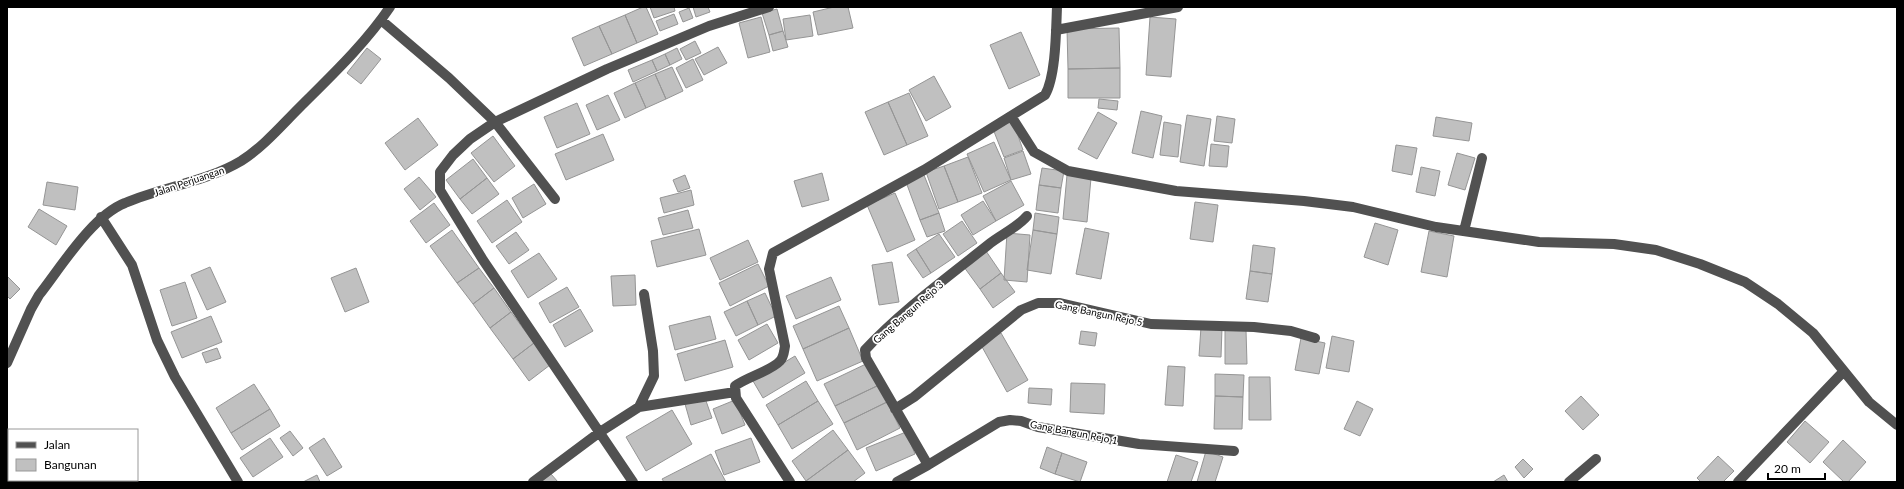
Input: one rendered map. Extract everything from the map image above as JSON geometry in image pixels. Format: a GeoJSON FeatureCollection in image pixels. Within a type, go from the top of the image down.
{"type":"FeatureCollection","features":[{"type":"Feature","properties":{"kind":"street","name":"Jalan Perjuangan"},"geometry":{"type":"LineString","coordinates":[[7,363],[11,344],[39,295],[101,217],[124,203],[224,170],[242,160],[261,145],[335,72],[381,20],[390,7]]}},
{"type":"Feature","properties":{"kind":"street"},"geometry":{"type":"LineString","coordinates":[[633,482],[483,260],[440,190],[440,172],[453,155],[470,139],[495,122],[607,69],[709,26],[769,7]]}},
{"type":"Feature","properties":{"kind":"street"},"geometry":{"type":"LineString","coordinates":[[790,482],[736,398],[735,392],[735,386],[780,361],[783,355],[784,346],[769,269],[773,253],[924,170],[1044,95],[1050,86],[1057,7]]}},
{"type":"Feature","properties":{"kind":"street"},"geometry":{"type":"LineString","coordinates":[[1056,30],[1178,7]]}},
{"type":"Feature","properties":{"kind":"street"},"geometry":{"type":"LineString","coordinates":[[381,20],[449,78],[495,122],[555,199]]}},
{"type":"Feature","properties":{"kind":"street"},"geometry":{"type":"LineString","coordinates":[[1011,116],[1034,152],[1068,171],[1176,191],[1304,201],[1353,207],[1436,227],[1539,242],[1614,244],[1656,250],[1700,264],[1745,282],[1778,304],[1813,333],[1869,402],[1897,425]]}},
{"type":"Feature","properties":{"kind":"street"},"geometry":{"type":"LineString","coordinates":[[1464,231],[1482,158]]}},
{"type":"Feature","properties":{"kind":"street","name":"Gang Bangun Rejo 3"},"geometry":{"type":"LineString","coordinates":[[928,465],[866,358],[865,350],[903,314],[998,237],[1023,221],[1027,216]]}},
{"type":"Feature","properties":{"kind":"street"},"geometry":{"type":"LineString","coordinates":[[101,217],[132,265],[157,340],[175,377],[238,482]]}},
{"type":"Feature","properties":{"kind":"street"},"geometry":{"type":"LineString","coordinates":[[639,407],[654,376],[653,351],[644,294]]}},
{"type":"Feature","properties":{"kind":"street","name":"Gang Bangun Rejo 5"},"geometry":{"type":"LineString","coordinates":[[895,409],[914,397],[1021,310],[1038,302],[1060,303],[1151,324],[1254,327],[1291,331],[1315,338]]}},
{"type":"Feature","properties":{"kind":"street"},"geometry":{"type":"LineString","coordinates":[[1738,482],[1844,371]]}},
{"type":"Feature","properties":{"kind":"street"},"geometry":{"type":"LineString","coordinates":[[533,482],[600,432],[639,407],[735,392]]}},
{"type":"Feature","properties":{"kind":"street","name":"Gang Bangun Rejo 1"},"geometry":{"type":"LineString","coordinates":[[928,465],[999,422],[1010,420],[1021,421],[1038,427],[1139,444],[1234,451]]}},
{"type":"Feature","properties":{"kind":"street"},"geometry":{"type":"LineString","coordinates":[[1569,482],[1596,459]]}},
{"type":"Feature","properties":{"kind":"street"},"geometry":{"type":"LineString","coordinates":[[896,482],[928,465]]}},
{"type":"Feature","properties":{"kind":"building"},"geometry":{"type":"Polygon","coordinates":[[[646,7],[658,34],[637,43],[625,15],[646,7]]]}},
{"type":"Feature","properties":{"kind":"building"},"geometry":{"type":"Polygon","coordinates":[[[650,7],[674,7],[675,11],[654,18],[650,7]]]}},
{"type":"Feature","properties":{"kind":"building"},"geometry":{"type":"Polygon","coordinates":[[[693,7],[708,7],[710,12],[696,17],[693,7]]]}},
{"type":"Feature","properties":{"kind":"building"},"geometry":{"type":"Polygon","coordinates":[[[834,7],[848,7],[853,28],[818,35],[813,12],[834,7]]]}},
{"type":"Feature","properties":{"kind":"building"},"geometry":{"type":"Polygon","coordinates":[[[689,8],[693,18],[683,22],[679,12],[689,8]]]}},
{"type":"Feature","properties":{"kind":"building"},"geometry":{"type":"Polygon","coordinates":[[[777,9],[783,31],[769,35],[762,13],[777,9]]]}},
{"type":"Feature","properties":{"kind":"building"},"geometry":{"type":"Polygon","coordinates":[[[674,14],[678,24],[660,31],[656,21],[674,14]]]}},
{"type":"Feature","properties":{"kind":"building"},"geometry":{"type":"Polygon","coordinates":[[[625,15],[637,43],[612,54],[599,26],[625,15]]]}},
{"type":"Feature","properties":{"kind":"building"},"geometry":{"type":"Polygon","coordinates":[[[810,15],[813,36],[786,40],[783,19],[810,15]]]}},
{"type":"Feature","properties":{"kind":"building"},"geometry":{"type":"Polygon","coordinates":[[[761,17],[770,52],[748,58],[739,23],[761,17]]]}},
{"type":"Feature","properties":{"kind":"building"},"geometry":{"type":"Polygon","coordinates":[[[1150,17],[1176,19],[1171,77],[1146,75],[1150,17]]]}},
{"type":"Feature","properties":{"kind":"building"},"geometry":{"type":"Polygon","coordinates":[[[599,26],[612,54],[584,66],[572,38],[599,26]]]}},
{"type":"Feature","properties":{"kind":"building"},"geometry":{"type":"Polygon","coordinates":[[[1119,28],[1120,68],[1068,69],[1067,29],[1119,28]]]}},
{"type":"Feature","properties":{"kind":"building"},"geometry":{"type":"Polygon","coordinates":[[[783,31],[788,47],[773,51],[769,35],[783,31]]]}},
{"type":"Feature","properties":{"kind":"building"},"geometry":{"type":"Polygon","coordinates":[[[1021,32],[1040,75],[1009,89],[990,45],[1021,32]]]}},
{"type":"Feature","properties":{"kind":"building"},"geometry":{"type":"Polygon","coordinates":[[[695,41],[701,53],[686,60],[680,49],[695,41]]]}},
{"type":"Feature","properties":{"kind":"building"},"geometry":{"type":"Polygon","coordinates":[[[718,47],[727,63],[704,75],[695,59],[718,47]]]}},
{"type":"Feature","properties":{"kind":"building"},"geometry":{"type":"Polygon","coordinates":[[[367,48],[381,59],[361,84],[347,73],[367,48]]]}},
{"type":"Feature","properties":{"kind":"building"},"geometry":{"type":"Polygon","coordinates":[[[677,48],[682,59],[670,65],[665,54],[677,48]]]}},
{"type":"Feature","properties":{"kind":"building"},"geometry":{"type":"Polygon","coordinates":[[[665,54],[670,65],[657,71],[652,60],[665,54]]]}},
{"type":"Feature","properties":{"kind":"building"},"geometry":{"type":"Polygon","coordinates":[[[693,59],[703,80],[686,88],[676,68],[693,59]]]}},
{"type":"Feature","properties":{"kind":"building"},"geometry":{"type":"Polygon","coordinates":[[[652,60],[657,71],[633,82],[628,70],[652,60]]]}},
{"type":"Feature","properties":{"kind":"building"},"geometry":{"type":"Polygon","coordinates":[[[672,67],[683,91],[666,99],[655,74],[672,67]]]}},
{"type":"Feature","properties":{"kind":"building"},"geometry":{"type":"Polygon","coordinates":[[[1120,68],[1120,98],[1068,98],[1068,69],[1120,68]]]}},
{"type":"Feature","properties":{"kind":"building"},"geometry":{"type":"Polygon","coordinates":[[[655,74],[666,99],[646,108],[635,83],[655,74]]]}},
{"type":"Feature","properties":{"kind":"building"},"geometry":{"type":"Polygon","coordinates":[[[934,76],[951,107],[926,121],[909,90],[934,76]]]}},
{"type":"Feature","properties":{"kind":"building"},"geometry":{"type":"Polygon","coordinates":[[[635,83],[646,108],[625,118],[614,93],[635,83]]]}},
{"type":"Feature","properties":{"kind":"building"},"geometry":{"type":"Polygon","coordinates":[[[909,93],[928,136],[907,145],[888,102],[909,93]]]}},
{"type":"Feature","properties":{"kind":"building"},"geometry":{"type":"Polygon","coordinates":[[[608,95],[620,120],[597,130],[586,105],[608,95]]]}},
{"type":"Feature","properties":{"kind":"building"},"geometry":{"type":"Polygon","coordinates":[[[1099,99],[1118,101],[1117,110],[1098,108],[1099,99]]]}},
{"type":"Feature","properties":{"kind":"building"},"geometry":{"type":"Polygon","coordinates":[[[888,102],[907,145],[884,155],[865,112],[888,102]]]}},
{"type":"Feature","properties":{"kind":"building"},"geometry":{"type":"Polygon","coordinates":[[[577,103],[590,134],[557,148],[544,117],[577,103]]]}},
{"type":"Feature","properties":{"kind":"building"},"geometry":{"type":"Polygon","coordinates":[[[1141,111],[1162,116],[1153,158],[1132,153],[1141,111]]]}},
{"type":"Feature","properties":{"kind":"building"},"geometry":{"type":"Polygon","coordinates":[[[1098,112],[1117,123],[1097,159],[1078,149],[1098,112]]]}},
{"type":"Feature","properties":{"kind":"building"},"geometry":{"type":"Polygon","coordinates":[[[1187,115],[1211,119],[1204,166],[1180,162],[1187,115]]]}},
{"type":"Feature","properties":{"kind":"building"},"geometry":{"type":"Polygon","coordinates":[[[1217,116],[1235,119],[1232,143],[1214,141],[1217,116]]]}},
{"type":"Feature","properties":{"kind":"building"},"geometry":{"type":"Polygon","coordinates":[[[1436,117],[1472,123],[1469,141],[1433,136],[1436,117]]]}},
{"type":"Feature","properties":{"kind":"building"},"geometry":{"type":"Polygon","coordinates":[[[418,118],[438,145],[405,170],[385,143],[418,118]]]}},
{"type":"Feature","properties":{"kind":"building"},"geometry":{"type":"Polygon","coordinates":[[[1013,121],[1023,150],[1004,157],[993,129],[1013,121]]]}},
{"type":"Feature","properties":{"kind":"building"},"geometry":{"type":"Polygon","coordinates":[[[1164,122],[1181,125],[1178,157],[1160,155],[1164,122]]]}},
{"type":"Feature","properties":{"kind":"building"},"geometry":{"type":"Polygon","coordinates":[[[603,134],[614,160],[566,180],[555,154],[603,134]]]}},
{"type":"Feature","properties":{"kind":"building"},"geometry":{"type":"Polygon","coordinates":[[[493,136],[515,166],[494,182],[471,153],[493,136]]]}},
{"type":"Feature","properties":{"kind":"building"},"geometry":{"type":"Polygon","coordinates":[[[994,142],[1011,180],[984,192],[967,154],[994,142]]]}},
{"type":"Feature","properties":{"kind":"building"},"geometry":{"type":"Polygon","coordinates":[[[1211,144],[1229,146],[1227,167],[1209,166],[1211,144]]]}},
{"type":"Feature","properties":{"kind":"building"},"geometry":{"type":"Polygon","coordinates":[[[1396,145],[1417,148],[1412,175],[1392,171],[1396,145]]]}},
{"type":"Feature","properties":{"kind":"building"},"geometry":{"type":"Polygon","coordinates":[[[1023,151],[1031,174],[1011,180],[1004,158],[1023,151]]]}},
{"type":"Feature","properties":{"kind":"building"},"geometry":{"type":"Polygon","coordinates":[[[1457,153],[1475,158],[1465,190],[1448,185],[1457,153]]]}},
{"type":"Feature","properties":{"kind":"building"},"geometry":{"type":"Polygon","coordinates":[[[968,157],[982,193],[958,202],[944,166],[968,157]]]}},
{"type":"Feature","properties":{"kind":"building"},"geometry":{"type":"Polygon","coordinates":[[[473,159],[487,178],[460,199],[446,180],[473,159]]]}},
{"type":"Feature","properties":{"kind":"building"},"geometry":{"type":"Polygon","coordinates":[[[944,166],[958,202],[939,209],[926,172],[944,166]]]}},
{"type":"Feature","properties":{"kind":"building"},"geometry":{"type":"Polygon","coordinates":[[[1421,167],[1440,171],[1435,196],[1416,192],[1421,167]]]}},
{"type":"Feature","properties":{"kind":"building"},"geometry":{"type":"Polygon","coordinates":[[[1042,168],[1064,171],[1061,188],[1039,185],[1042,168]]]}},
{"type":"Feature","properties":{"kind":"building"},"geometry":{"type":"Polygon","coordinates":[[[822,173],[829,200],[802,207],[794,181],[822,173]]]}},
{"type":"Feature","properties":{"kind":"building"},"geometry":{"type":"Polygon","coordinates":[[[685,175],[690,188],[678,192],[673,180],[685,175]]]}},
{"type":"Feature","properties":{"kind":"building"},"geometry":{"type":"Polygon","coordinates":[[[924,175],[939,213],[920,220],[906,182],[924,175]]]}},
{"type":"Feature","properties":{"kind":"building"},"geometry":{"type":"Polygon","coordinates":[[[1067,175],[1091,178],[1087,222],[1063,219],[1067,175]]]}},
{"type":"Feature","properties":{"kind":"building"},"geometry":{"type":"Polygon","coordinates":[[[419,177],[436,197],[420,210],[404,189],[419,177]]]}},
{"type":"Feature","properties":{"kind":"building"},"geometry":{"type":"Polygon","coordinates":[[[487,178],[499,194],[472,214],[460,199],[487,178]]]}},
{"type":"Feature","properties":{"kind":"building"},"geometry":{"type":"Polygon","coordinates":[[[1011,181],[1024,205],[996,221],[983,196],[1011,181]]]}},
{"type":"Feature","properties":{"kind":"building"},"geometry":{"type":"Polygon","coordinates":[[[47,182],[78,187],[75,210],[43,205],[47,182]]]}},
{"type":"Feature","properties":{"kind":"building"},"geometry":{"type":"Polygon","coordinates":[[[534,184],[546,204],[523,218],[512,198],[534,184]]]}},
{"type":"Feature","properties":{"kind":"building"},"geometry":{"type":"Polygon","coordinates":[[[1039,185],[1061,188],[1058,213],[1036,210],[1039,185]]]}},
{"type":"Feature","properties":{"kind":"building"},"geometry":{"type":"Polygon","coordinates":[[[691,190],[694,205],[664,213],[660,198],[691,190]]]}},
{"type":"Feature","properties":{"kind":"building"},"geometry":{"type":"Polygon","coordinates":[[[895,193],[915,240],[887,252],[867,205],[895,193]]]}},
{"type":"Feature","properties":{"kind":"building"},"geometry":{"type":"Polygon","coordinates":[[[507,200],[522,222],[492,243],[477,221],[507,200]]]}},
{"type":"Feature","properties":{"kind":"building"},"geometry":{"type":"Polygon","coordinates":[[[983,201],[996,221],[973,235],[961,215],[983,201]]]}},
{"type":"Feature","properties":{"kind":"building"},"geometry":{"type":"Polygon","coordinates":[[[1195,202],[1218,205],[1213,242],[1190,239],[1195,202]]]}},
{"type":"Feature","properties":{"kind":"building"},"geometry":{"type":"Polygon","coordinates":[[[434,203],[450,225],[426,243],[410,221],[434,203]]]}},
{"type":"Feature","properties":{"kind":"building"},"geometry":{"type":"Polygon","coordinates":[[[39,209],[67,226],[56,245],[28,227],[39,209]]]}},
{"type":"Feature","properties":{"kind":"building"},"geometry":{"type":"Polygon","coordinates":[[[688,210],[693,228],[663,235],[658,218],[688,210]]]}},
{"type":"Feature","properties":{"kind":"building"},"geometry":{"type":"Polygon","coordinates":[[[939,213],[945,231],[927,237],[920,220],[939,213]]]}},
{"type":"Feature","properties":{"kind":"building"},"geometry":{"type":"Polygon","coordinates":[[[1035,213],[1059,217],[1057,234],[1033,230],[1035,213]]]}},
{"type":"Feature","properties":{"kind":"building"},"geometry":{"type":"Polygon","coordinates":[[[962,221],[977,243],[958,256],[943,234],[962,221]]]}},
{"type":"Feature","properties":{"kind":"building"},"geometry":{"type":"Polygon","coordinates":[[[1375,223],[1398,230],[1388,265],[1364,257],[1375,223]]]}},
{"type":"Feature","properties":{"kind":"building"},"geometry":{"type":"Polygon","coordinates":[[[1085,228],[1109,233],[1101,279],[1076,274],[1085,228]]]}},
{"type":"Feature","properties":{"kind":"building"},"geometry":{"type":"Polygon","coordinates":[[[699,229],[706,255],[657,267],[651,241],[699,229]]]}},
{"type":"Feature","properties":{"kind":"building"},"geometry":{"type":"Polygon","coordinates":[[[452,230],[479,268],[457,283],[430,246],[452,230]]]}},
{"type":"Feature","properties":{"kind":"building"},"geometry":{"type":"Polygon","coordinates":[[[1033,230],[1057,234],[1051,274],[1027,270],[1033,230]]]}},
{"type":"Feature","properties":{"kind":"building"},"geometry":{"type":"Polygon","coordinates":[[[1429,231],[1454,236],[1447,277],[1421,272],[1429,231]]]}},
{"type":"Feature","properties":{"kind":"building"},"geometry":{"type":"Polygon","coordinates":[[[516,232],[529,250],[509,264],[496,246],[516,232]]]}},
{"type":"Feature","properties":{"kind":"building"},"geometry":{"type":"Polygon","coordinates":[[[1007,233],[1030,235],[1027,282],[1004,280],[1007,233]]]}},
{"type":"Feature","properties":{"kind":"building"},"geometry":{"type":"Polygon","coordinates":[[[939,234],[955,257],[931,273],[916,249],[939,234]]]}},
{"type":"Feature","properties":{"kind":"building"},"geometry":{"type":"Polygon","coordinates":[[[748,240],[758,262],[720,280],[710,258],[748,240]]]}},
{"type":"Feature","properties":{"kind":"building"},"geometry":{"type":"Polygon","coordinates":[[[1253,245],[1275,248],[1272,274],[1250,271],[1253,245]]]}},
{"type":"Feature","properties":{"kind":"building"},"geometry":{"type":"Polygon","coordinates":[[[916,249],[931,273],[923,278],[907,255],[916,249]]]}},
{"type":"Feature","properties":{"kind":"building"},"geometry":{"type":"Polygon","coordinates":[[[986,251],[1001,273],[980,289],[964,267],[986,251]]]}},
{"type":"Feature","properties":{"kind":"building"},"geometry":{"type":"Polygon","coordinates":[[[539,253],[557,279],[528,298],[511,271],[539,253]]]}},
{"type":"Feature","properties":{"kind":"building"},"geometry":{"type":"Polygon","coordinates":[[[892,262],[899,302],[879,305],[872,265],[892,262]]]}},
{"type":"Feature","properties":{"kind":"building"},"geometry":{"type":"Polygon","coordinates":[[[758,264],[769,286],[730,306],[719,283],[758,264]]]}},
{"type":"Feature","properties":{"kind":"building"},"geometry":{"type":"Polygon","coordinates":[[[210,267],[226,302],[207,310],[191,275],[210,267]]]}},
{"type":"Feature","properties":{"kind":"building"},"geometry":{"type":"Polygon","coordinates":[[[356,268],[369,302],[345,312],[331,278],[356,268]]]}},
{"type":"Feature","properties":{"kind":"building"},"geometry":{"type":"Polygon","coordinates":[[[479,268],[494,288],[473,304],[457,283],[479,268]]]}},
{"type":"Feature","properties":{"kind":"building"},"geometry":{"type":"Polygon","coordinates":[[[1250,271],[1272,274],[1268,302],[1246,299],[1250,271]]]}},
{"type":"Feature","properties":{"kind":"building"},"geometry":{"type":"Polygon","coordinates":[[[1001,273],[1015,292],[993,308],[980,289],[1001,273]]]}},
{"type":"Feature","properties":{"kind":"building"},"geometry":{"type":"Polygon","coordinates":[[[635,275],[636,305],[613,306],[611,276],[635,275]]]}},
{"type":"Feature","properties":{"kind":"building"},"geometry":{"type":"Polygon","coordinates":[[[7,276],[20,289],[10,299],[7,296],[7,276]]]}},
{"type":"Feature","properties":{"kind":"building"},"geometry":{"type":"Polygon","coordinates":[[[831,277],[841,300],[796,319],[786,296],[831,277]]]}},
{"type":"Feature","properties":{"kind":"building"},"geometry":{"type":"Polygon","coordinates":[[[185,282],[197,318],[172,326],[160,290],[185,282]]]}},
{"type":"Feature","properties":{"kind":"building"},"geometry":{"type":"Polygon","coordinates":[[[567,287],[579,307],[550,323],[539,303],[567,287]]]}},
{"type":"Feature","properties":{"kind":"building"},"geometry":{"type":"Polygon","coordinates":[[[494,288],[511,312],[490,328],[473,304],[494,288]]]}},
{"type":"Feature","properties":{"kind":"building"},"geometry":{"type":"Polygon","coordinates":[[[765,293],[776,316],[758,325],[747,301],[765,293]]]}},
{"type":"Feature","properties":{"kind":"building"},"geometry":{"type":"Polygon","coordinates":[[[747,301],[758,325],[736,336],[724,312],[747,301]]]}},
{"type":"Feature","properties":{"kind":"building"},"geometry":{"type":"Polygon","coordinates":[[[839,306],[849,328],[803,349],[793,326],[839,306]]]}},
{"type":"Feature","properties":{"kind":"building"},"geometry":{"type":"Polygon","coordinates":[[[580,309],[593,331],[565,347],[553,325],[580,309]]]}},
{"type":"Feature","properties":{"kind":"building"},"geometry":{"type":"Polygon","coordinates":[[[511,312],[534,343],[513,359],[490,328],[511,312]]]}},
{"type":"Feature","properties":{"kind":"building"},"geometry":{"type":"Polygon","coordinates":[[[211,316],[222,342],[182,358],[171,332],[211,316]]]}},
{"type":"Feature","properties":{"kind":"building"},"geometry":{"type":"Polygon","coordinates":[[[710,316],[716,339],[675,350],[669,326],[710,316]]]}},
{"type":"Feature","properties":{"kind":"building"},"geometry":{"type":"Polygon","coordinates":[[[767,324],[778,343],[749,360],[738,340],[767,324]]]}},
{"type":"Feature","properties":{"kind":"building"},"geometry":{"type":"Polygon","coordinates":[[[1201,327],[1222,328],[1221,357],[1199,356],[1201,327]]]}},
{"type":"Feature","properties":{"kind":"building"},"geometry":{"type":"Polygon","coordinates":[[[849,328],[863,361],[817,381],[803,349],[849,328]]]}},
{"type":"Feature","properties":{"kind":"building"},"geometry":{"type":"Polygon","coordinates":[[[1225,329],[1246,330],[1247,364],[1225,364],[1225,329]]]}},
{"type":"Feature","properties":{"kind":"building"},"geometry":{"type":"Polygon","coordinates":[[[1081,331],[1097,333],[1095,346],[1079,344],[1081,331]]]}},
{"type":"Feature","properties":{"kind":"building"},"geometry":{"type":"Polygon","coordinates":[[[1001,333],[1028,380],[1007,392],[981,345],[1001,333]]]}},
{"type":"Feature","properties":{"kind":"building"},"geometry":{"type":"Polygon","coordinates":[[[1332,336],[1354,341],[1349,372],[1326,368],[1332,336]]]}},
{"type":"Feature","properties":{"kind":"building"},"geometry":{"type":"Polygon","coordinates":[[[1301,338],[1325,343],[1319,374],[1295,370],[1301,338]]]}},
{"type":"Feature","properties":{"kind":"building"},"geometry":{"type":"Polygon","coordinates":[[[725,340],[733,367],[685,381],[677,354],[725,340]]]}},
{"type":"Feature","properties":{"kind":"building"},"geometry":{"type":"Polygon","coordinates":[[[534,343],[550,365],[529,381],[513,359],[534,343]]]}},
{"type":"Feature","properties":{"kind":"building"},"geometry":{"type":"Polygon","coordinates":[[[217,348],[221,358],[206,363],[202,353],[217,348]]]}},
{"type":"Feature","properties":{"kind":"building"},"geometry":{"type":"Polygon","coordinates":[[[795,356],[805,373],[763,398],[753,381],[795,356]]]}},
{"type":"Feature","properties":{"kind":"building"},"geometry":{"type":"Polygon","coordinates":[[[868,363],[879,385],[835,406],[824,384],[868,363]]]}},
{"type":"Feature","properties":{"kind":"building"},"geometry":{"type":"Polygon","coordinates":[[[1168,366],[1185,367],[1183,406],[1165,405],[1168,366]]]}},
{"type":"Feature","properties":{"kind":"building"},"geometry":{"type":"Polygon","coordinates":[[[1215,374],[1244,375],[1243,397],[1215,396],[1215,374]]]}},
{"type":"Feature","properties":{"kind":"building"},"geometry":{"type":"Polygon","coordinates":[[[1249,377],[1270,377],[1271,420],[1249,420],[1249,377]]]}},
{"type":"Feature","properties":{"kind":"building"},"geometry":{"type":"Polygon","coordinates":[[[806,381],[818,401],[778,425],[766,405],[806,381]]]}},
{"type":"Feature","properties":{"kind":"building"},"geometry":{"type":"Polygon","coordinates":[[[1071,383],[1105,384],[1104,414],[1070,412],[1071,383]]]}},
{"type":"Feature","properties":{"kind":"building"},"geometry":{"type":"Polygon","coordinates":[[[254,384],[270,409],[231,433],[216,408],[254,384]]]}},
{"type":"Feature","properties":{"kind":"building"},"geometry":{"type":"Polygon","coordinates":[[[879,385],[887,402],[844,423],[835,406],[879,385]]]}},
{"type":"Feature","properties":{"kind":"building"},"geometry":{"type":"Polygon","coordinates":[[[1029,388],[1052,389],[1051,405],[1028,403],[1029,388]]]}},
{"type":"Feature","properties":{"kind":"building"},"geometry":{"type":"Polygon","coordinates":[[[1215,396],[1243,397],[1242,429],[1214,429],[1215,396]]]}},
{"type":"Feature","properties":{"kind":"building"},"geometry":{"type":"Polygon","coordinates":[[[1581,396],[1599,415],[1583,430],[1565,411],[1581,396]]]}},
{"type":"Feature","properties":{"kind":"building"},"geometry":{"type":"Polygon","coordinates":[[[705,398],[712,418],[691,425],[685,404],[705,398]]]}},
{"type":"Feature","properties":{"kind":"building"},"geometry":{"type":"Polygon","coordinates":[[[735,400],[745,425],[722,434],[713,409],[735,400]]]}},
{"type":"Feature","properties":{"kind":"building"},"geometry":{"type":"Polygon","coordinates":[[[818,401],[833,424],[792,449],[778,425],[818,401]]]}},
{"type":"Feature","properties":{"kind":"building"},"geometry":{"type":"Polygon","coordinates":[[[1357,401],[1373,409],[1360,436],[1344,429],[1357,401]]]}},
{"type":"Feature","properties":{"kind":"building"},"geometry":{"type":"Polygon","coordinates":[[[887,402],[900,428],[857,450],[844,423],[887,402]]]}},
{"type":"Feature","properties":{"kind":"building"},"geometry":{"type":"Polygon","coordinates":[[[270,409],[280,426],[242,450],[231,433],[270,409]]]}},
{"type":"Feature","properties":{"kind":"building"},"geometry":{"type":"Polygon","coordinates":[[[672,410],[692,444],[646,471],[626,437],[672,410]]]}},
{"type":"Feature","properties":{"kind":"building"},"geometry":{"type":"Polygon","coordinates":[[[1805,421],[1829,442],[1810,463],[1787,442],[1805,421]]]}},
{"type":"Feature","properties":{"kind":"building"},"geometry":{"type":"Polygon","coordinates":[[[833,430],[848,450],[806,481],[792,461],[833,430]]]}},
{"type":"Feature","properties":{"kind":"building"},"geometry":{"type":"Polygon","coordinates":[[[290,431],[303,448],[293,456],[280,438],[290,431]]]}},
{"type":"Feature","properties":{"kind":"building"},"geometry":{"type":"Polygon","coordinates":[[[906,432],[915,454],[876,471],[866,448],[906,432]]]}},
{"type":"Feature","properties":{"kind":"building"},"geometry":{"type":"Polygon","coordinates":[[[270,438],[283,457],[253,477],[240,458],[270,438]]]}},
{"type":"Feature","properties":{"kind":"building"},"geometry":{"type":"Polygon","coordinates":[[[324,438],[342,467],[327,476],[309,448],[324,438]]]}},
{"type":"Feature","properties":{"kind":"building"},"geometry":{"type":"Polygon","coordinates":[[[751,438],[760,462],[724,475],[715,451],[751,438]]]}},
{"type":"Feature","properties":{"kind":"building"},"geometry":{"type":"Polygon","coordinates":[[[1843,440],[1866,462],[1848,482],[1844,482],[1823,462],[1843,440]]]}},
{"type":"Feature","properties":{"kind":"building"},"geometry":{"type":"Polygon","coordinates":[[[1047,447],[1062,453],[1055,474],[1040,468],[1047,447]]]}},
{"type":"Feature","properties":{"kind":"building"},"geometry":{"type":"Polygon","coordinates":[[[848,450],[865,473],[853,482],[806,481],[848,450]]]}},
{"type":"Feature","properties":{"kind":"building"},"geometry":{"type":"Polygon","coordinates":[[[1206,451],[1223,457],[1215,482],[1197,482],[1206,451]]]}},
{"type":"Feature","properties":{"kind":"building"},"geometry":{"type":"Polygon","coordinates":[[[1062,453],[1087,462],[1080,482],[1055,474],[1062,453]]]}},
{"type":"Feature","properties":{"kind":"building"},"geometry":{"type":"Polygon","coordinates":[[[711,454],[726,482],[664,482],[662,479],[711,454]]]}},
{"type":"Feature","properties":{"kind":"building"},"geometry":{"type":"Polygon","coordinates":[[[1176,455],[1198,462],[1191,482],[1167,482],[1176,455]]]}},
{"type":"Feature","properties":{"kind":"building"},"geometry":{"type":"Polygon","coordinates":[[[1718,456],[1734,471],[1723,482],[1701,482],[1697,478],[1718,456]]]}},
{"type":"Feature","properties":{"kind":"building"},"geometry":{"type":"Polygon","coordinates":[[[1523,459],[1533,469],[1524,478],[1515,467],[1523,459]]]}},
{"type":"Feature","properties":{"kind":"building"},"geometry":{"type":"Polygon","coordinates":[[[551,474],[558,482],[541,482],[551,474]]]}},
{"type":"Feature","properties":{"kind":"building"},"geometry":{"type":"Polygon","coordinates":[[[317,475],[320,482],[303,482],[317,475]]]}},
{"type":"Feature","properties":{"kind":"building"},"geometry":{"type":"Polygon","coordinates":[[[1504,475],[1508,482],[1493,482],[1504,475]]]}}]}
